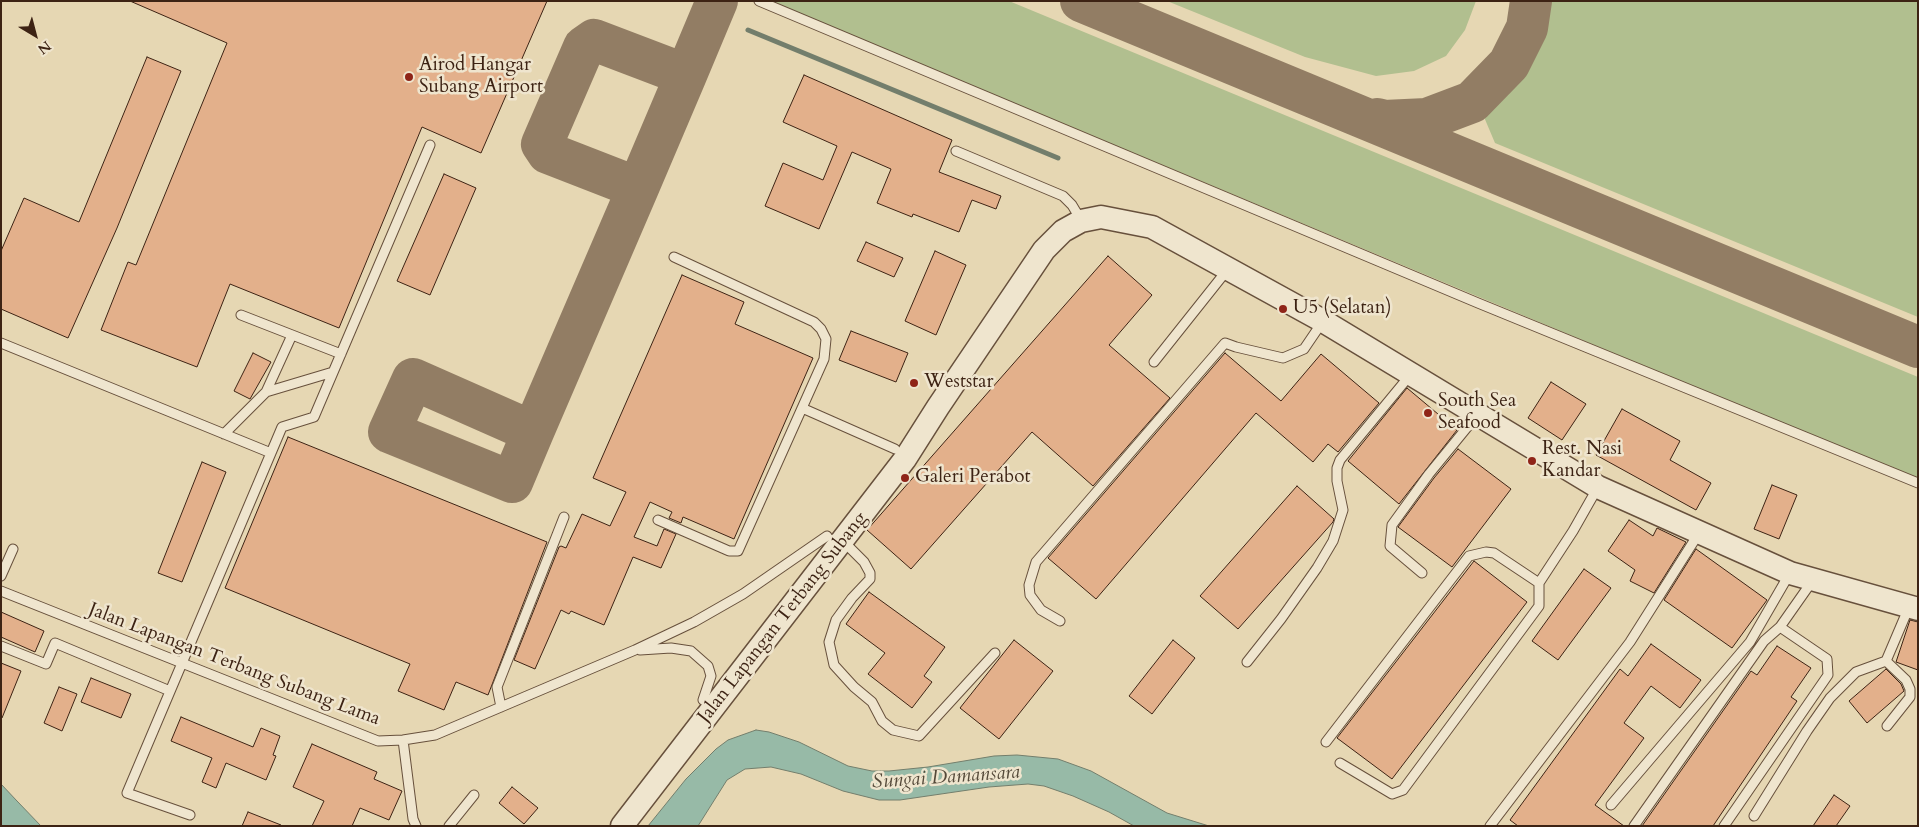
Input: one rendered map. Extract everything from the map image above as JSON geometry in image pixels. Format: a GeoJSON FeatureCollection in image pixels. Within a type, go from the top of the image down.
{"type":"FeatureCollection","features":[{"type":"Feature","properties":{"kind":"street","name":"Jalan Lapangan Terbang Subang"},"geometry":{"type":"LineString","coordinates":[[605,826],[703,700],[835,538],[905,459],[1044,250],[1063,231],[1081,221],[1101,217],[1152,227],[1228,268],[1323,321],[1598,487],[1790,573],[1914,608]]}},
{"type":"Feature","properties":{"kind":"street","name":"Jalan Lapangan Terbang Subang"},"geometry":{"type":"LineString","coordinates":[[622,826],[835,538],[895,449],[938,407]]}},
{"type":"Feature","properties":{"kind":"lane"},"geometry":{"type":"LineString","coordinates":[[759,1],[1478,302],[1918,483]]}},
{"type":"Feature","properties":{"kind":"lane"},"geometry":{"type":"LineString","coordinates":[[190,815],[128,792],[282,427],[314,416],[430,145]]}},
{"type":"Feature","properties":{"kind":"lane"},"geometry":{"type":"LineString","coordinates":[[956,151],[1063,196],[1072,204],[1081,221]]}},
{"type":"Feature","properties":{"kind":"lane"},"geometry":{"type":"LineString","coordinates":[[658,520],[729,552],[738,551],[824,359],[826,339],[821,329],[814,322],[674,257]]}},
{"type":"Feature","properties":{"kind":"lane"},"geometry":{"type":"LineString","coordinates":[[1154,362],[1228,268]]}},
{"type":"Feature","properties":{"kind":"lane"},"geometry":{"type":"LineString","coordinates":[[241,315],[341,354]]}},
{"type":"Feature","properties":{"kind":"lane"},"geometry":{"type":"LineString","coordinates":[[1060,621],[1041,610],[1030,595],[1029,585],[1036,562],[1225,343],[1283,358],[1304,349],[1323,321]]}},
{"type":"Feature","properties":{"kind":"lane"},"geometry":{"type":"LineString","coordinates":[[224,434],[266,392],[292,335]]}},
{"type":"Feature","properties":{"kind":"lane"},"geometry":{"type":"LineString","coordinates":[[1,343],[271,453]]}},
{"type":"Feature","properties":{"kind":"lane"},"geometry":{"type":"LineString","coordinates":[[266,392],[333,372]]}},
{"type":"Feature","properties":{"kind":"lane"},"geometry":{"type":"LineString","coordinates":[[1247,662],[1318,568],[1333,541],[1343,510],[1337,482],[1337,468],[1340,460],[1411,374]]}},
{"type":"Feature","properties":{"kind":"lane"},"geometry":{"type":"LineString","coordinates":[[802,408],[895,449]]}},
{"type":"Feature","properties":{"kind":"lane"},"geometry":{"type":"LineString","coordinates":[[1422,573],[1390,546],[1392,525],[1429,474],[1478,414]]}},
{"type":"Feature","properties":{"kind":"lane"},"geometry":{"type":"LineString","coordinates":[[1340,763],[1392,794],[1403,790],[1539,606],[1538,584],[1573,531],[1598,487]]}},
{"type":"Feature","properties":{"kind":"lane"},"geometry":{"type":"LineString","coordinates":[[501,706],[497,687],[564,517]]}},
{"type":"Feature","properties":{"kind":"lane"},"geometry":{"type":"LineString","coordinates":[[1490,826],[1630,642],[1699,532]]}},
{"type":"Feature","properties":{"kind":"lane"},"geometry":{"type":"LineString","coordinates":[[835,538],[864,562],[870,573],[870,579],[852,598],[836,620],[830,642],[834,665],[854,687],[872,702],[882,720],[893,730],[919,736],[995,653]]}},
{"type":"Feature","properties":{"kind":"lane","name":"Jalan Lapangan Terbang Subang"},"geometry":{"type":"LineString","coordinates":[[625,654],[694,622],[835,538]]}},
{"type":"Feature","properties":{"kind":"lane"},"geometry":{"type":"LineString","coordinates":[[1,576],[13,549]]}},
{"type":"Feature","properties":{"kind":"lane"},"geometry":{"type":"LineString","coordinates":[[1326,742],[1470,556],[1486,552],[1494,553],[1538,584]]}},
{"type":"Feature","properties":{"kind":"lane"},"geometry":{"type":"LineString","coordinates":[[1611,805],[1750,642],[1790,573]]}},
{"type":"Feature","properties":{"kind":"lane"},"geometry":{"type":"LineString","coordinates":[[1634,826],[1764,641],[1780,627],[1813,580]]}},
{"type":"Feature","properties":{"kind":"lane","name":"Jalan Lapangan Terbang Subang Lama"},"geometry":{"type":"LineString","coordinates":[[1,591],[378,740],[403,740],[435,735],[625,654]]}},
{"type":"Feature","properties":{"kind":"lane"},"geometry":{"type":"LineString","coordinates":[[1754,816],[1830,698],[1856,672],[1886,661],[1914,608]]}},
{"type":"Feature","properties":{"kind":"lane"},"geometry":{"type":"LineString","coordinates":[[1724,826],[1828,675],[1827,659],[1780,627]]}},
{"type":"Feature","properties":{"kind":"lane"},"geometry":{"type":"LineString","coordinates":[[1,646],[46,664],[55,643],[170,691]]}},
{"type":"Feature","properties":{"kind":"lane"},"geometry":{"type":"LineString","coordinates":[[635,650],[671,648],[691,651],[708,666],[711,676],[703,700]]}},
{"type":"Feature","properties":{"kind":"lane"},"geometry":{"type":"LineString","coordinates":[[1886,661],[1906,680],[1910,689],[1910,696],[1887,726]]}},
{"type":"Feature","properties":{"kind":"lane"},"geometry":{"type":"LineString","coordinates":[[403,740],[413,819],[416,826]]}},
{"type":"Feature","properties":{"kind":"lane"},"geometry":{"type":"LineString","coordinates":[[449,826],[474,795]]}},
{"type":"Feature","properties":{"kind":"shaded area"},"geometry":{"type":"Polygon","coordinates":[[[769,1],[1009,1],[1918,377],[1918,480],[769,1]]]}},
{"type":"Feature","properties":{"kind":"shaded area"},"geometry":{"type":"Polygon","coordinates":[[[1167,1],[1476,1],[1465,30],[1446,56],[1414,71],[1376,76],[1305,57],[1167,1]]]}},
{"type":"Feature","properties":{"kind":"shaded area"},"geometry":{"type":"Polygon","coordinates":[[[1549,1],[1918,1],[1918,317],[1495,143],[1484,117],[1515,87],[1537,51],[1549,1]]]}},
{"type":"Feature","properties":{"kind":"water","name":"Sungai Damansara"},"geometry":{"type":"Polygon","coordinates":[[[756,730],[769,732],[799,742],[848,766],[872,771],[928,767],[994,756],[1017,755],[1058,759],[1091,771],[1167,813],[1209,826],[1134,826],[1109,812],[1073,796],[1044,786],[1028,784],[989,787],[900,800],[879,800],[843,791],[801,774],[771,767],[745,769],[727,780],[698,826],[648,826],[686,779],[716,749],[728,740],[756,730]]]}},
{"type":"Feature","properties":{"kind":"water"},"geometry":{"type":"Polygon","coordinates":[[[1,784],[17,801],[41,826],[1,826],[1,784]]]}},
{"type":"Feature","properties":{"kind":"building"},"geometry":{"type":"Polygon","coordinates":[[[130,1],[547,1],[481,153],[422,127],[339,328],[230,284],[197,367],[101,330],[128,262],[136,265],[227,43],[130,1]]]}},
{"type":"Feature","properties":{"kind":"building"},"geometry":{"type":"Polygon","coordinates":[[[147,57],[181,71],[117,228],[68,338],[1,309],[1,251],[24,198],[79,222],[147,57]]]}},
{"type":"Feature","properties":{"kind":"building"},"geometry":{"type":"Polygon","coordinates":[[[804,75],[952,140],[939,172],[1001,196],[996,209],[972,200],[959,232],[913,214],[912,217],[877,203],[891,169],[852,152],[819,229],[765,206],[783,163],[823,180],[837,146],[783,122],[804,75]]]}},
{"type":"Feature","properties":{"kind":"building"},"geometry":{"type":"Polygon","coordinates":[[[444,174],[476,188],[430,295],[397,281],[444,174]]]}},
{"type":"Feature","properties":{"kind":"building"},"geometry":{"type":"Polygon","coordinates":[[[866,242],[903,258],[894,277],[857,261],[866,242]]]}},
{"type":"Feature","properties":{"kind":"building"},"geometry":{"type":"Polygon","coordinates":[[[935,251],[966,265],[936,335],[905,321],[935,251]]]}},
{"type":"Feature","properties":{"kind":"building"},"geometry":{"type":"Polygon","coordinates":[[[1108,256],[1152,295],[1109,345],[1170,398],[1093,486],[1032,432],[911,569],[867,530],[1108,256]]]}},
{"type":"Feature","properties":{"kind":"building"},"geometry":{"type":"Polygon","coordinates":[[[682,275],[744,302],[735,324],[813,358],[734,539],[683,517],[681,523],[669,518],[672,512],[650,502],[634,537],[657,546],[664,529],[676,534],[661,568],[633,557],[604,625],[571,611],[569,614],[561,610],[535,669],[514,660],[559,547],[566,548],[582,514],[610,526],[626,492],[593,478],[682,275]]]}},
{"type":"Feature","properties":{"kind":"building"},"geometry":{"type":"Polygon","coordinates":[[[851,331],[908,353],[896,382],[839,360],[851,331]]]}},
{"type":"Feature","properties":{"kind":"building"},"geometry":{"type":"Polygon","coordinates":[[[253,353],[271,362],[250,399],[234,391],[253,353]]]}},
{"type":"Feature","properties":{"kind":"building"},"geometry":{"type":"Polygon","coordinates":[[[1225,353],[1281,401],[1321,354],[1379,403],[1338,452],[1328,444],[1313,462],[1256,413],[1096,599],[1048,558],[1225,353]]]}},
{"type":"Feature","properties":{"kind":"building"},"geometry":{"type":"Polygon","coordinates":[[[1551,382],[1586,404],[1562,440],[1528,418],[1551,382]]]}},
{"type":"Feature","properties":{"kind":"building"},"geometry":{"type":"Polygon","coordinates":[[[1407,388],[1457,430],[1399,504],[1348,461],[1407,388]]]}},
{"type":"Feature","properties":{"kind":"building"},"geometry":{"type":"Polygon","coordinates":[[[1622,409],[1680,441],[1670,460],[1711,483],[1696,510],[1596,455],[1622,409]]]}},
{"type":"Feature","properties":{"kind":"building"},"geometry":{"type":"Polygon","coordinates":[[[288,437],[547,542],[488,695],[456,682],[444,710],[398,691],[410,664],[225,588],[288,437]]]}},
{"type":"Feature","properties":{"kind":"building"},"geometry":{"type":"Polygon","coordinates":[[[1458,449],[1511,489],[1452,567],[1398,527],[1458,449]]]}},
{"type":"Feature","properties":{"kind":"building"},"geometry":{"type":"Polygon","coordinates":[[[202,462],[226,472],[182,582],[158,573],[202,462]]]}},
{"type":"Feature","properties":{"kind":"building"},"geometry":{"type":"Polygon","coordinates":[[[1772,485],[1797,495],[1779,539],[1754,529],[1772,485]]]}},
{"type":"Feature","properties":{"kind":"building"},"geometry":{"type":"Polygon","coordinates":[[[1297,486],[1334,519],[1333,522],[1238,629],[1200,596],[1297,486]]]}},
{"type":"Feature","properties":{"kind":"building"},"geometry":{"type":"Polygon","coordinates":[[[1629,520],[1653,536],[1657,528],[1686,542],[1654,593],[1630,581],[1635,570],[1608,551],[1629,520]]]}},
{"type":"Feature","properties":{"kind":"building"},"geometry":{"type":"Polygon","coordinates":[[[1696,549],[1767,600],[1732,648],[1664,600],[1696,549]]]}},
{"type":"Feature","properties":{"kind":"building"},"geometry":{"type":"Polygon","coordinates":[[[1474,561],[1527,602],[1392,779],[1337,738],[1474,561]]]}},
{"type":"Feature","properties":{"kind":"building"},"geometry":{"type":"Polygon","coordinates":[[[1584,569],[1611,588],[1558,660],[1532,641],[1584,569]]]}},
{"type":"Feature","properties":{"kind":"building"},"geometry":{"type":"Polygon","coordinates":[[[869,592],[945,647],[924,676],[932,682],[912,708],[868,674],[885,653],[846,624],[869,592]]]}},
{"type":"Feature","properties":{"kind":"building"},"geometry":{"type":"Polygon","coordinates":[[[1,612],[44,631],[35,652],[1,637],[1,612]]]}},
{"type":"Feature","properties":{"kind":"building"},"geometry":{"type":"Polygon","coordinates":[[[1910,620],[1918,622],[1918,670],[1896,662],[1910,620]]]}},
{"type":"Feature","properties":{"kind":"building"},"geometry":{"type":"Polygon","coordinates":[[[1014,640],[1053,671],[999,739],[960,708],[1014,640]]]}},
{"type":"Feature","properties":{"kind":"building"},"geometry":{"type":"Polygon","coordinates":[[[1173,640],[1195,658],[1152,714],[1129,696],[1173,640]]]}},
{"type":"Feature","properties":{"kind":"building"},"geometry":{"type":"Polygon","coordinates":[[[1651,644],[1701,680],[1680,708],[1651,686],[1624,723],[1644,738],[1595,805],[1624,826],[1518,826],[1510,820],[1620,669],[1628,676],[1651,644]]]}},
{"type":"Feature","properties":{"kind":"building"},"geometry":{"type":"Polygon","coordinates":[[[1777,646],[1811,668],[1791,697],[1797,701],[1713,826],[1642,826],[1751,671],[1757,675],[1777,646]]]}},
{"type":"Feature","properties":{"kind":"building"},"geometry":{"type":"Polygon","coordinates":[[[1,663],[21,671],[2,718],[1,718],[1,663]]]}},
{"type":"Feature","properties":{"kind":"building"},"geometry":{"type":"Polygon","coordinates":[[[1886,669],[1901,684],[1904,691],[1867,723],[1849,701],[1886,669]]]}},
{"type":"Feature","properties":{"kind":"building"},"geometry":{"type":"Polygon","coordinates":[[[91,678],[131,694],[121,718],[81,702],[91,678]]]}},
{"type":"Feature","properties":{"kind":"building"},"geometry":{"type":"Polygon","coordinates":[[[59,687],[77,694],[62,731],[44,723],[59,687]]]}},
{"type":"Feature","properties":{"kind":"building"},"geometry":{"type":"Polygon","coordinates":[[[181,717],[253,747],[261,728],[280,736],[273,755],[276,756],[266,780],[226,763],[216,788],[202,782],[212,758],[171,741],[181,717]]]}},
{"type":"Feature","properties":{"kind":"building"},"geometry":{"type":"Polygon","coordinates":[[[312,744],[377,772],[374,779],[402,791],[389,820],[360,808],[352,826],[312,826],[324,801],[293,787],[312,744]]]}},
{"type":"Feature","properties":{"kind":"building"},"geometry":{"type":"Polygon","coordinates":[[[512,787],[538,808],[524,824],[499,803],[512,787]]]}},
{"type":"Feature","properties":{"kind":"building"},"geometry":{"type":"Polygon","coordinates":[[[1834,795],[1850,806],[1836,826],[1813,826],[1834,795]]]}},
{"type":"Feature","properties":{"kind":"building"},"geometry":{"type":"Polygon","coordinates":[[[248,812],[281,825],[281,826],[242,826],[248,812]]]}},
{"type":"Feature","properties":{"kind":"waterway"},"geometry":{"type":"LineString","coordinates":[[748,30],[1058,158]]}},
{"type":"Feature","properties":{"kind":"taxiway"},"geometry":{"type":"LineString","coordinates":[[533,432],[413,379],[389,432],[512,482],[717,1]]}},
{"type":"Feature","properties":{"kind":"taxiway"},"geometry":{"type":"LineString","coordinates":[[1081,1],[1918,347]]}},
{"type":"Feature","properties":{"kind":"taxiway"},"geometry":{"type":"LineString","coordinates":[[1377,119],[1384,121],[1427,119],[1472,102],[1509,64],[1527,28],[1531,1]]}},
{"type":"Feature","properties":{"kind":"taxiway"},"geometry":{"type":"LineString","coordinates":[[638,188],[548,153],[542,144],[584,47],[594,40],[686,75]]}},
{"type":"Feature","properties":{"kind":"place","name":"Airod Hangar Subang Airport"},"geometry":{"type":"Point","coordinates":[409,77]}},
{"type":"Feature","properties":{"kind":"place","name":"U5 (Selatan)"},"geometry":{"type":"Point","coordinates":[1283,309]}},
{"type":"Feature","properties":{"kind":"place","name":"Weststar"},"geometry":{"type":"Point","coordinates":[914,383]}},
{"type":"Feature","properties":{"kind":"place","name":"South Sea Seafood"},"geometry":{"type":"Point","coordinates":[1428,413]}},
{"type":"Feature","properties":{"kind":"place","name":"Rest. Nasi Kandar"},"geometry":{"type":"Point","coordinates":[1532,461]}},
{"type":"Feature","properties":{"kind":"place","name":"Galeri Perabot"},"geometry":{"type":"Point","coordinates":[905,478]}}]}
